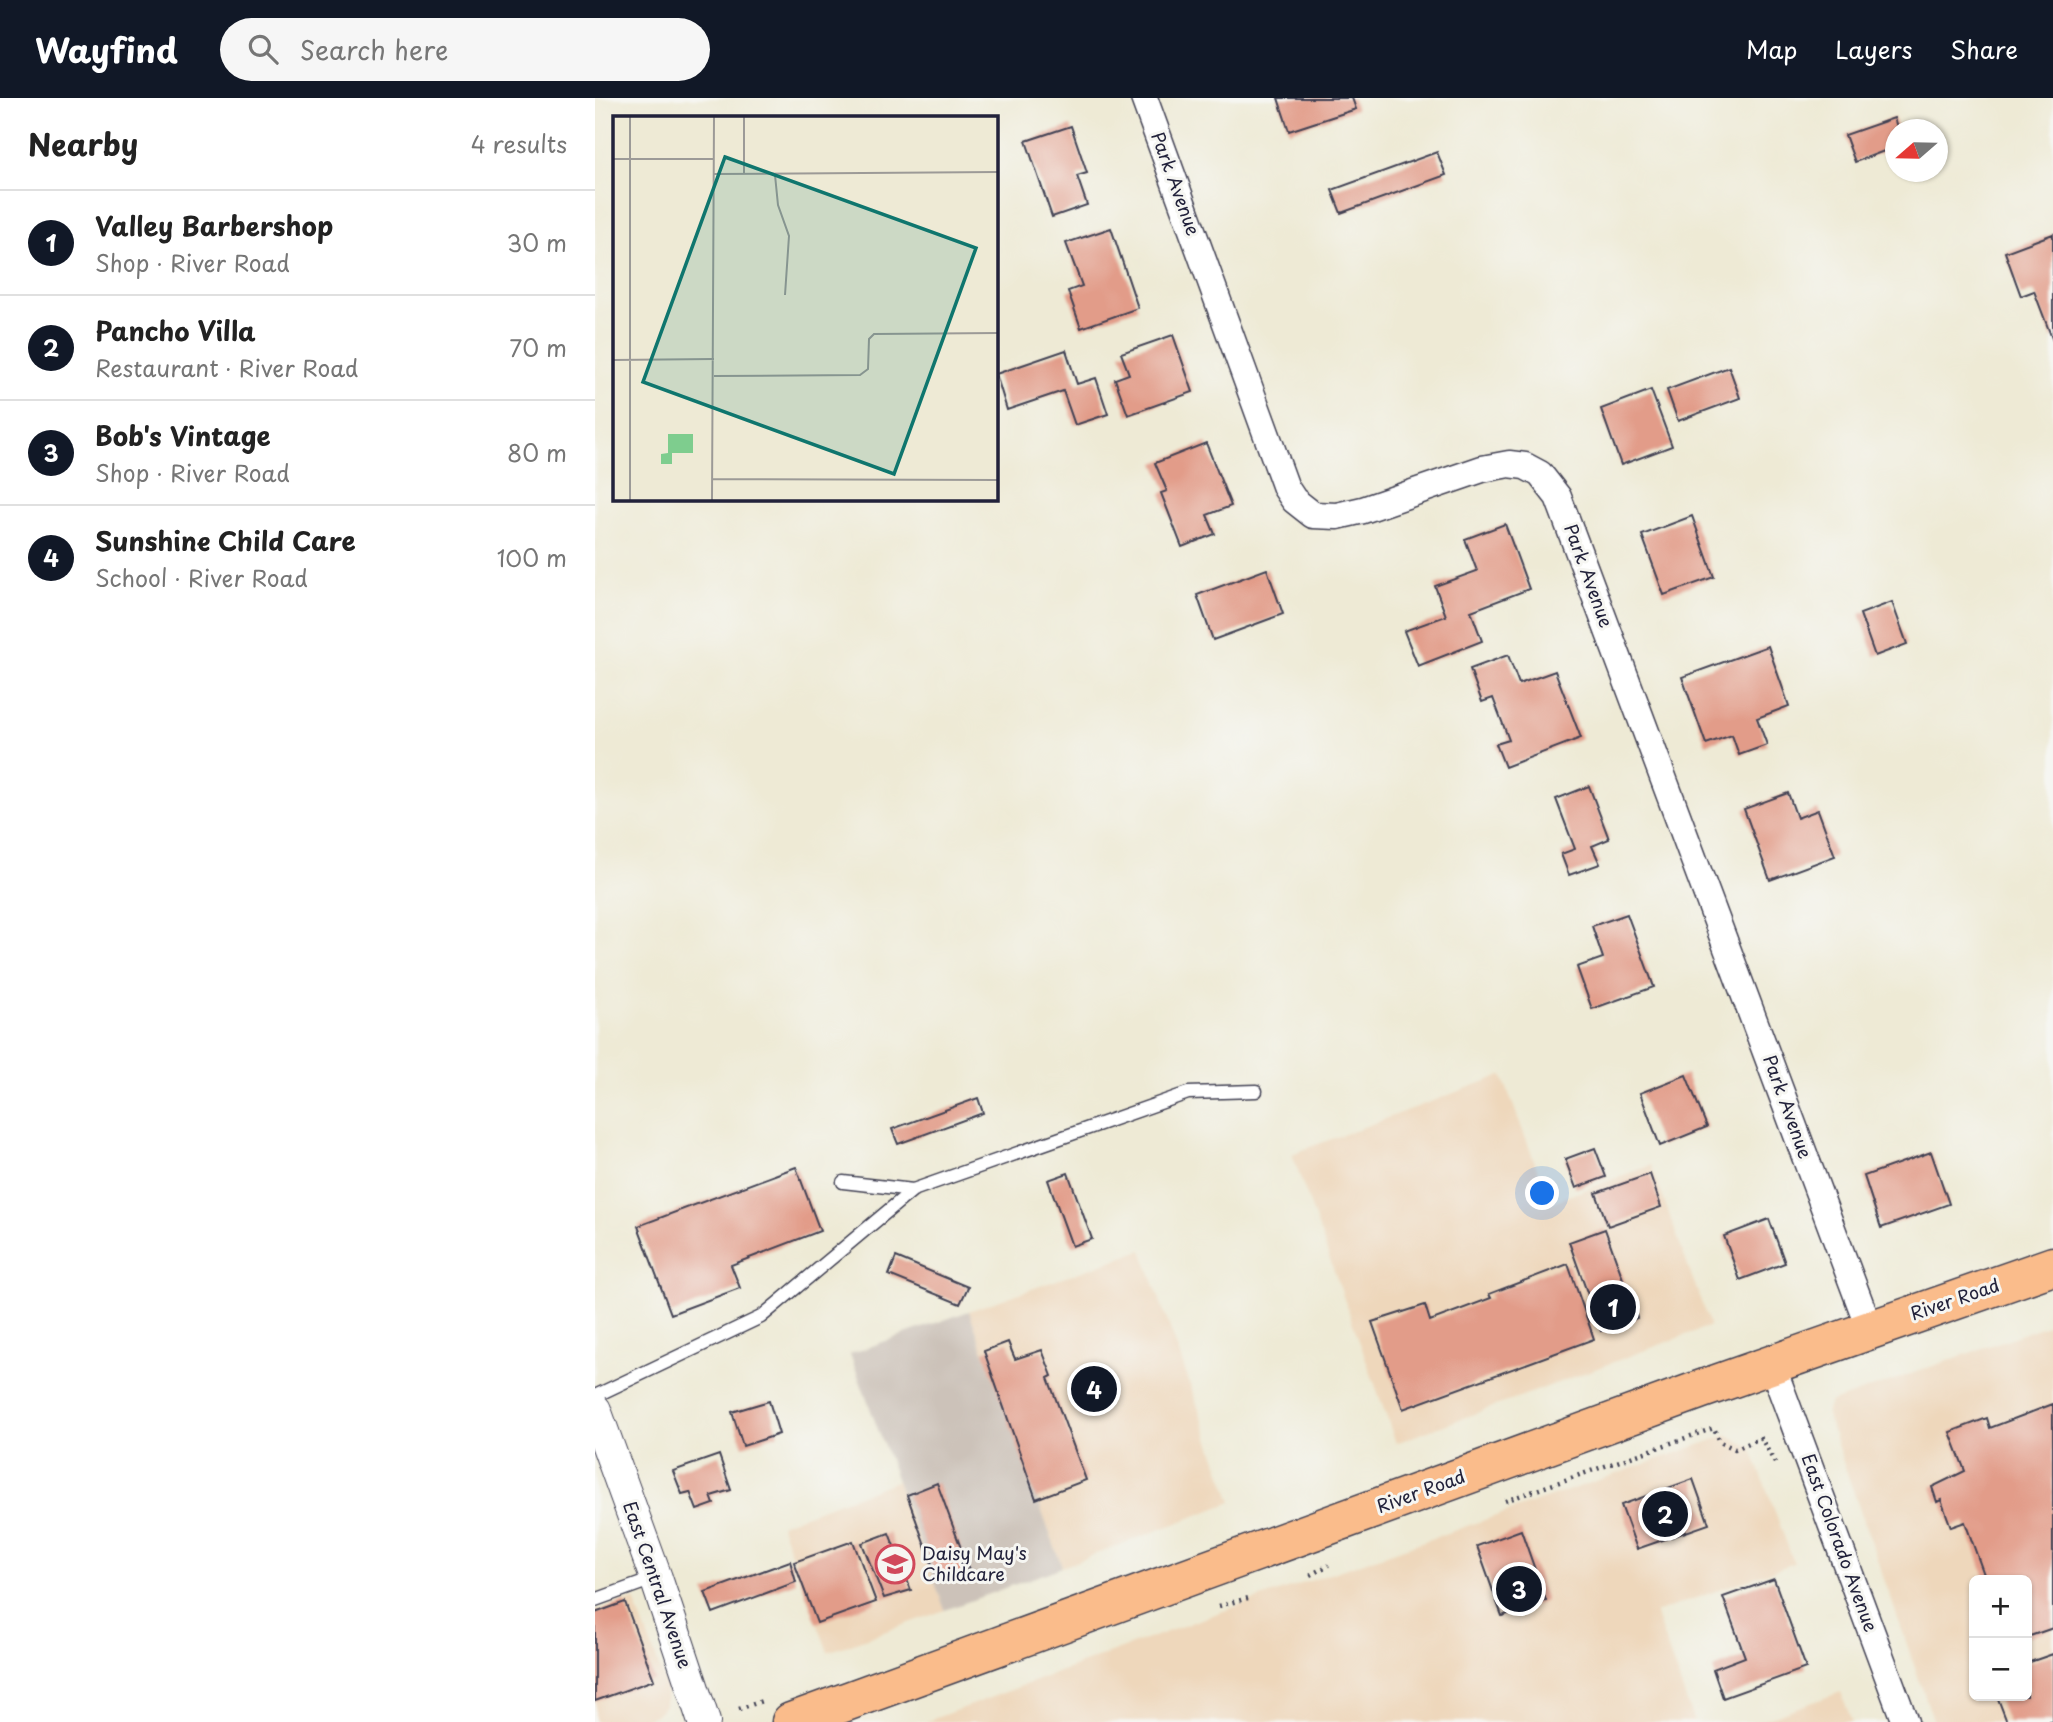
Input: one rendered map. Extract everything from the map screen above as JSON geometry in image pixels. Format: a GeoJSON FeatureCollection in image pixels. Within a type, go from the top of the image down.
{"type":"FeatureCollection","features":[{"type":"Feature","properties":{"kind":"main road","name":"River Road"},"geometry":{"type":"LineString","coordinates":[[791,1722],[1772,1365],[2053,1266]]}},
{"type":"Feature","properties":{"kind":"street","name":"Park Avenue"},"geometry":{"type":"LineString","coordinates":[[1144,98],[1254,403],[1286,488],[1294,500],[1313,515],[1337,516],[1363,510],[1482,469],[1509,464],[1525,466],[1540,474],[1558,497],[1870,1330]]}},
{"type":"Feature","properties":{"kind":"street","name":"East Colorado Avenue"},"geometry":{"type":"LineString","coordinates":[[1772,1365],[1905,1722]]}},
{"type":"Feature","properties":{"kind":"street","name":"East Central Avenue"},"geometry":{"type":"LineString","coordinates":[[595,1409],[704,1722]]}},
{"type":"Feature","properties":{"kind":"lane"},"geometry":{"type":"LineString","coordinates":[[595,1396],[761,1317],[913,1189],[1188,1093],[1256,1091]]}},
{"type":"Feature","properties":{"kind":"lane"},"geometry":{"type":"LineString","coordinates":[[843,1182],[913,1189]]}},
{"type":"Feature","properties":{"kind":"lane"},"geometry":{"type":"LineString","coordinates":[[595,1600],[656,1578]]}},
{"type":"Feature","properties":{"kind":"path"},"geometry":{"type":"LineString","coordinates":[[1504,1502],[1714,1428],[1720,1442],[1735,1449],[1761,1438]]}},
{"type":"Feature","properties":{"kind":"shaded area"},"geometry":{"type":"Polygon","coordinates":[[[1502,1075],[1550,1203],[1651,1165],[1710,1326],[1396,1443],[1292,1154],[1502,1075]]]}},
{"type":"Feature","properties":{"kind":"shaded area"},"geometry":{"type":"Polygon","coordinates":[[[1142,1250],[1232,1502],[1062,1567],[969,1311],[1142,1250]]]}},
{"type":"Feature","properties":{"kind":"shaded area"},"geometry":{"type":"Polygon","coordinates":[[[969,1311],[1062,1567],[945,1610],[850,1354],[969,1311]]]}},
{"type":"Feature","properties":{"kind":"shaded area"},"geometry":{"type":"Polygon","coordinates":[[[2053,1323],[2053,1722],[1934,1722],[1826,1413],[1830,1403],[2053,1323]]]}},
{"type":"Feature","properties":{"kind":"shaded area"},"geometry":{"type":"Polygon","coordinates":[[[1728,1435],[1751,1447],[1794,1563],[1655,1613],[1694,1722],[925,1722],[1215,1614],[1728,1435]]]}},
{"type":"Feature","properties":{"kind":"shaded area"},"geometry":{"type":"Polygon","coordinates":[[[897,1481],[945,1610],[828,1652],[780,1524],[897,1481]]]}},
{"type":"Feature","properties":{"kind":"shaded area"},"geometry":{"type":"Polygon","coordinates":[[[634,1600],[666,1685],[665,1705],[655,1715],[637,1722],[595,1722],[595,1613],[634,1600]]]}},
{"type":"Feature","properties":{"kind":"shaded area"},"geometry":{"type":"Polygon","coordinates":[[[1841,1692],[1852,1722],[1757,1722],[1841,1692]]]}},
{"type":"Feature","properties":{"kind":"building"},"geometry":{"type":"Polygon","coordinates":[[[1278,98],[1352,98],[1356,109],[1289,131],[1278,98]]]}},
{"type":"Feature","properties":{"kind":"building"},"geometry":{"type":"Polygon","coordinates":[[[1885,121],[1885,151],[1855,162],[1845,135],[1885,121]]]}},
{"type":"Feature","properties":{"kind":"building"},"geometry":{"type":"Polygon","coordinates":[[[1071,126],[1087,173],[1077,176],[1087,205],[1052,217],[1026,141],[1071,126]]]}},
{"type":"Feature","properties":{"kind":"building"},"geometry":{"type":"Polygon","coordinates":[[[1437,152],[1446,175],[1341,213],[1332,190],[1437,152]]]}},
{"type":"Feature","properties":{"kind":"building"},"geometry":{"type":"Polygon","coordinates":[[[1111,228],[1138,308],[1081,328],[1068,291],[1082,286],[1066,243],[1111,228]]]}},
{"type":"Feature","properties":{"kind":"building"},"geometry":{"type":"Polygon","coordinates":[[[2053,234],[2053,341],[2034,291],[2021,296],[2005,252],[2053,234]]]}},
{"type":"Feature","properties":{"kind":"building"},"geometry":{"type":"Polygon","coordinates":[[[1173,335],[1193,392],[1128,415],[1115,379],[1129,374],[1121,353],[1173,335]]]}},
{"type":"Feature","properties":{"kind":"building"},"geometry":{"type":"Polygon","coordinates":[[[1066,350],[1077,384],[1096,378],[1108,414],[1075,425],[1063,391],[1007,410],[997,374],[1066,350]]]}},
{"type":"Feature","properties":{"kind":"building"},"geometry":{"type":"Polygon","coordinates":[[[1729,367],[1740,398],[1678,421],[1667,390],[1729,367]]]}},
{"type":"Feature","properties":{"kind":"building"},"geometry":{"type":"Polygon","coordinates":[[[1651,390],[1672,446],[1621,465],[1601,409],[1651,390]]]}},
{"type":"Feature","properties":{"kind":"building"},"geometry":{"type":"Polygon","coordinates":[[[1206,443],[1231,506],[1207,515],[1215,534],[1182,547],[1161,493],[1167,491],[1155,463],[1206,443]]]}},
{"type":"Feature","properties":{"kind":"building"},"geometry":{"type":"Polygon","coordinates":[[[1692,516],[1714,577],[1664,595],[1642,535],[1692,516]]]}},
{"type":"Feature","properties":{"kind":"building"},"geometry":{"type":"Polygon","coordinates":[[[1505,524],[1529,589],[1471,611],[1482,641],[1418,666],[1404,631],[1446,616],[1435,586],[1477,571],[1465,539],[1505,524]]]}},
{"type":"Feature","properties":{"kind":"building"},"geometry":{"type":"Polygon","coordinates":[[[1267,569],[1283,614],[1213,640],[1197,595],[1267,569]]]}},
{"type":"Feature","properties":{"kind":"building"},"geometry":{"type":"Polygon","coordinates":[[[1892,602],[1907,644],[1875,656],[1860,614],[1892,602]]]}},
{"type":"Feature","properties":{"kind":"building"},"geometry":{"type":"Polygon","coordinates":[[[1768,646],[1789,706],[1757,718],[1767,745],[1739,755],[1732,735],[1706,744],[1682,677],[1768,646]]]}},
{"type":"Feature","properties":{"kind":"building"},"geometry":{"type":"Polygon","coordinates":[[[1508,655],[1519,684],[1555,671],[1581,738],[1505,767],[1496,744],[1509,740],[1493,698],[1482,702],[1470,669],[1508,655]]]}},
{"type":"Feature","properties":{"kind":"building"},"geometry":{"type":"Polygon","coordinates":[[[1589,786],[1609,839],[1592,846],[1600,864],[1569,875],[1561,854],[1575,849],[1556,799],[1589,786]]]}},
{"type":"Feature","properties":{"kind":"building"},"geometry":{"type":"Polygon","coordinates":[[[1788,793],[1797,818],[1818,810],[1835,856],[1770,880],[1744,809],[1788,793]]]}},
{"type":"Feature","properties":{"kind":"building"},"geometry":{"type":"Polygon","coordinates":[[[1627,914],[1654,987],[1592,1009],[1577,967],[1603,958],[1592,926],[1627,914]]]}},
{"type":"Feature","properties":{"kind":"building"},"geometry":{"type":"Polygon","coordinates":[[[1686,1075],[1707,1127],[1660,1146],[1640,1093],[1686,1075]]]}},
{"type":"Feature","properties":{"kind":"building"},"geometry":{"type":"Polygon","coordinates":[[[978,1098],[983,1113],[898,1144],[892,1129],[978,1098]]]}},
{"type":"Feature","properties":{"kind":"building"},"geometry":{"type":"Polygon","coordinates":[[[1595,1148],[1606,1177],[1576,1188],[1565,1159],[1595,1148]]]}},
{"type":"Feature","properties":{"kind":"building"},"geometry":{"type":"Polygon","coordinates":[[[1931,1152],[1949,1204],[1881,1228],[1864,1176],[1931,1152]]]}},
{"type":"Feature","properties":{"kind":"building"},"geometry":{"type":"Polygon","coordinates":[[[796,1167],[820,1231],[731,1265],[740,1288],[671,1314],[638,1226],[796,1167]]]}},
{"type":"Feature","properties":{"kind":"building"},"geometry":{"type":"Polygon","coordinates":[[[1068,1173],[1092,1239],[1072,1246],[1048,1180],[1068,1173]]]}},
{"type":"Feature","properties":{"kind":"building"},"geometry":{"type":"Polygon","coordinates":[[[1650,1174],[1661,1207],[1608,1226],[1596,1193],[1650,1174]]]}},
{"type":"Feature","properties":{"kind":"building"},"geometry":{"type":"Polygon","coordinates":[[[1769,1219],[1785,1263],[1740,1280],[1724,1236],[1769,1219]]]}},
{"type":"Feature","properties":{"kind":"building"},"geometry":{"type":"Polygon","coordinates":[[[1605,1229],[1637,1318],[1601,1331],[1569,1242],[1605,1229]]]}},
{"type":"Feature","properties":{"kind":"building"},"geometry":{"type":"Polygon","coordinates":[[[896,1257],[968,1287],[960,1304],[889,1275],[896,1257]]]}},
{"type":"Feature","properties":{"kind":"building"},"geometry":{"type":"Polygon","coordinates":[[[1568,1264],[1594,1339],[1403,1409],[1372,1322],[1425,1305],[1430,1321],[1491,1298],[1489,1294],[1568,1264]]]}},
{"type":"Feature","properties":{"kind":"building"},"geometry":{"type":"Polygon","coordinates":[[[1008,1342],[1015,1359],[1042,1350],[1052,1376],[1048,1378],[1086,1480],[1036,1499],[984,1351],[1008,1342]]]}},
{"type":"Feature","properties":{"kind":"building"},"geometry":{"type":"Polygon","coordinates":[[[769,1401],[779,1434],[743,1446],[732,1412],[769,1401]]]}},
{"type":"Feature","properties":{"kind":"building"},"geometry":{"type":"Polygon","coordinates":[[[2053,1404],[2053,1628],[2032,1635],[2032,1575],[1984,1575],[1965,1522],[1951,1527],[1941,1500],[1937,1502],[1932,1487],[1965,1471],[1950,1432],[1987,1418],[1990,1428],[2053,1404]]]}},
{"type":"Feature","properties":{"kind":"building"},"geometry":{"type":"Polygon","coordinates":[[[719,1455],[731,1490],[711,1496],[714,1504],[697,1510],[690,1492],[682,1494],[673,1471],[719,1455]]]}},
{"type":"Feature","properties":{"kind":"building"},"geometry":{"type":"Polygon","coordinates":[[[1693,1479],[1709,1524],[1637,1549],[1621,1505],[1693,1479]]]}},
{"type":"Feature","properties":{"kind":"building"},"geometry":{"type":"Polygon","coordinates":[[[937,1483],[969,1570],[938,1581],[907,1495],[937,1483]]]}},
{"type":"Feature","properties":{"kind":"building"},"geometry":{"type":"Polygon","coordinates":[[[1521,1530],[1546,1601],[1502,1616],[1477,1546],[1521,1530]]]}},
{"type":"Feature","properties":{"kind":"building"},"geometry":{"type":"Polygon","coordinates":[[[889,1533],[911,1590],[884,1598],[862,1543],[889,1533]]]}},
{"type":"Feature","properties":{"kind":"building"},"geometry":{"type":"Polygon","coordinates":[[[853,1541],[876,1602],[817,1623],[794,1562],[853,1541]]]}},
{"type":"Feature","properties":{"kind":"building"},"geometry":{"type":"Polygon","coordinates":[[[790,1561],[796,1582],[713,1613],[705,1592],[790,1561]]]}},
{"type":"Feature","properties":{"kind":"building"},"geometry":{"type":"Polygon","coordinates":[[[1774,1579],[1806,1668],[1723,1698],[1713,1669],[1745,1657],[1723,1597],[1774,1579]]]}},
{"type":"Feature","properties":{"kind":"building"},"geometry":{"type":"Polygon","coordinates":[[[625,1602],[654,1680],[595,1701],[595,1613],[625,1602]]]}},
{"type":"Feature","properties":{"kind":"building"},"geometry":{"type":"Polygon","coordinates":[[[2053,1654],[2053,1722],[2007,1722],[1999,1701],[2032,1701],[2032,1661],[2053,1654]]]}},
{"type":"Feature","properties":{"kind":"place","name":"Valley Barbershop"},"geometry":{"type":"Point","coordinates":[1613,1307]}},
{"type":"Feature","properties":{"kind":"place","name":"Sunshine Child Care"},"geometry":{"type":"Point","coordinates":[1094,1389]}},
{"type":"Feature","properties":{"kind":"place","name":"Pancho Villa"},"geometry":{"type":"Point","coordinates":[1665,1514]}},
{"type":"Feature","properties":{"kind":"place","name":"Daisy May's Childcare"},"geometry":{"type":"Point","coordinates":[895,1564]}},
{"type":"Feature","properties":{"kind":"place","name":"Bob's Vintage"},"geometry":{"type":"Point","coordinates":[1519,1589]}}]}
